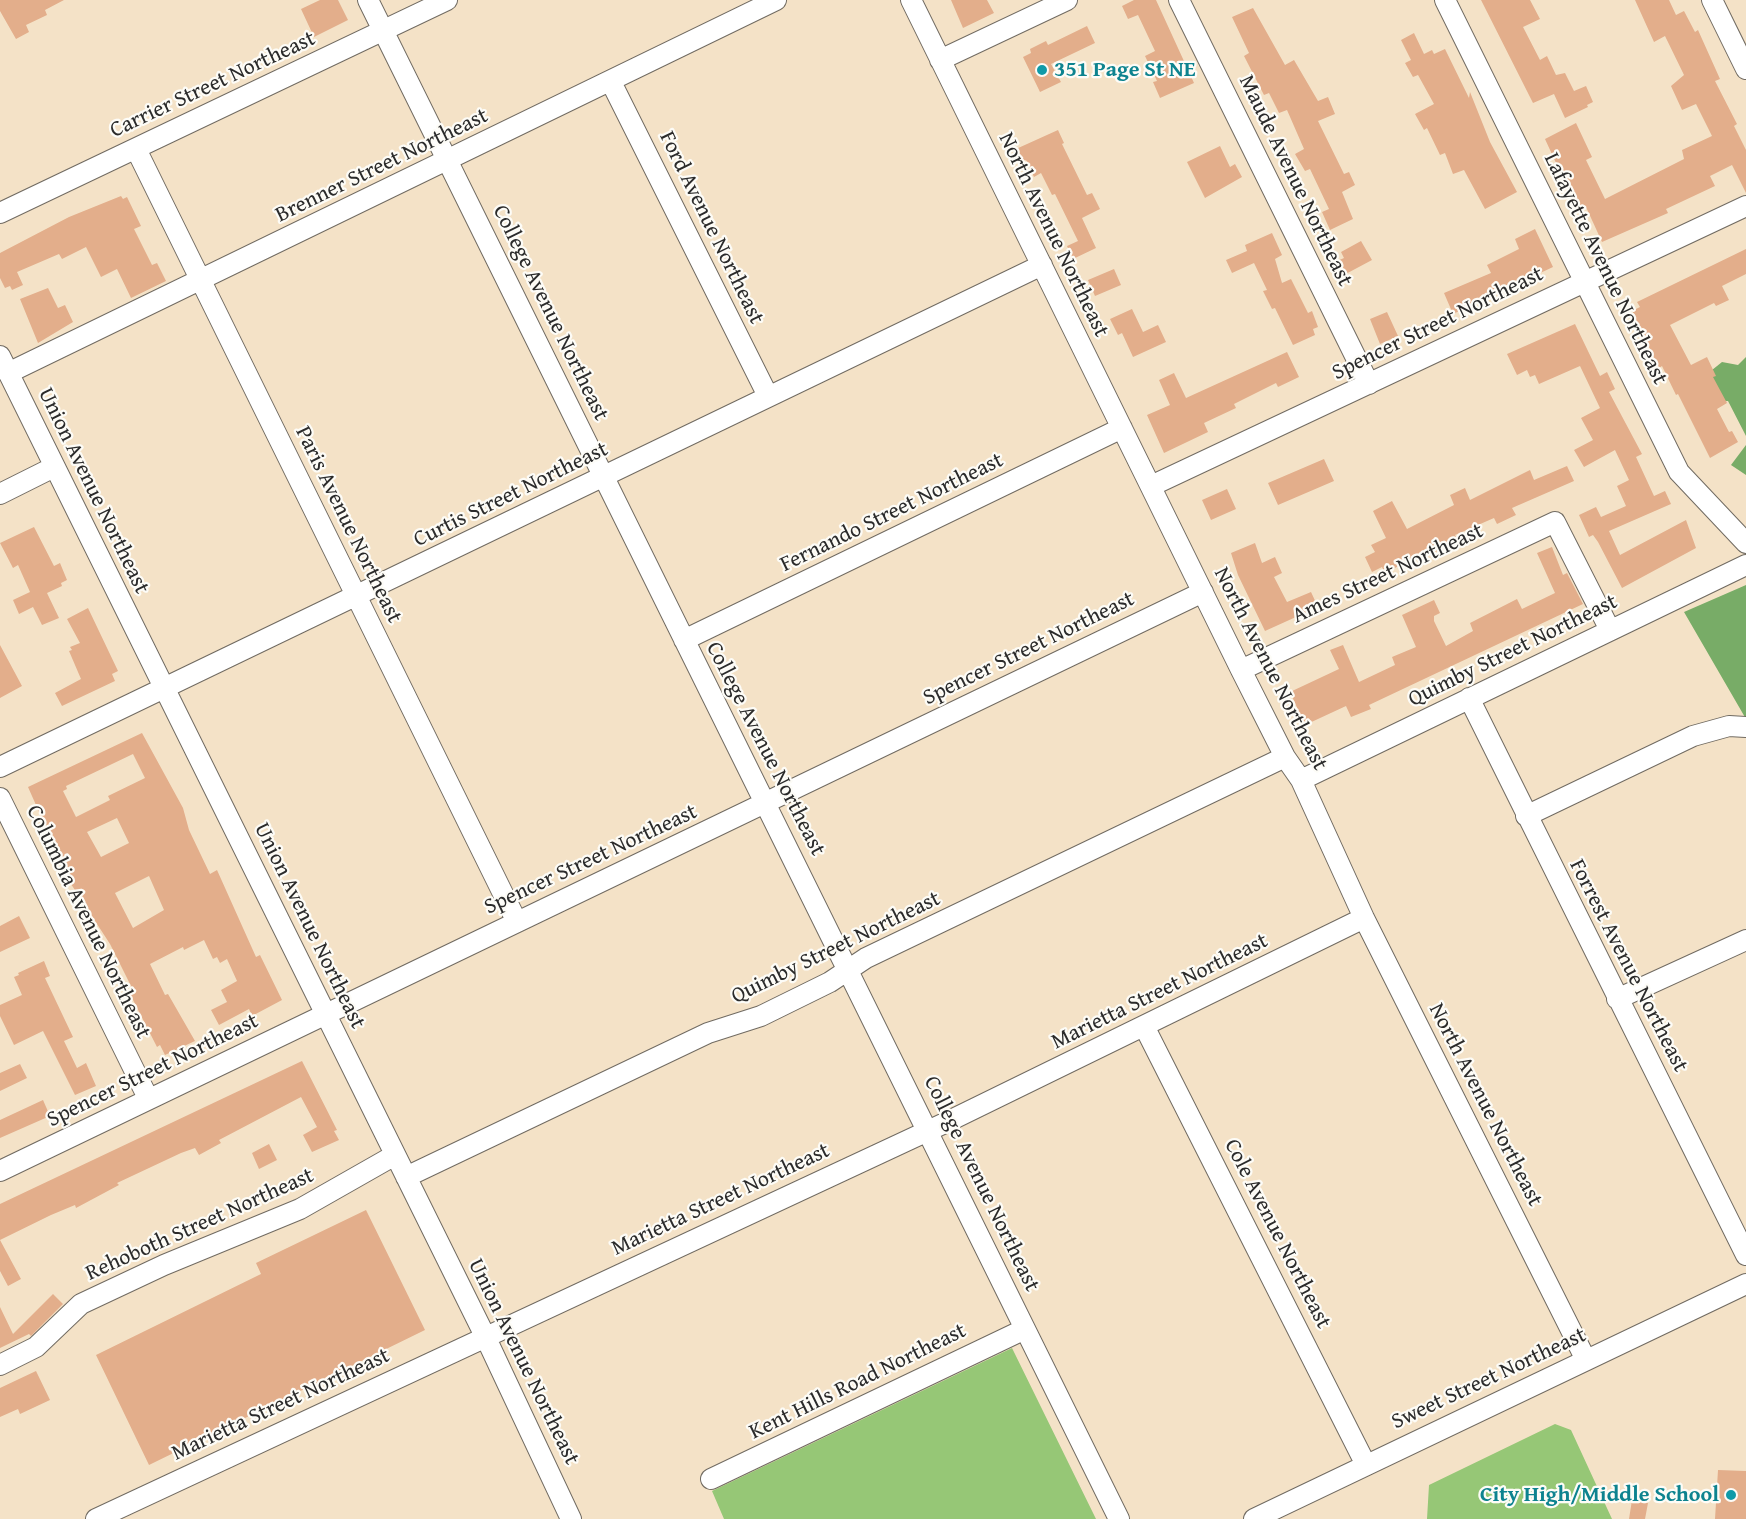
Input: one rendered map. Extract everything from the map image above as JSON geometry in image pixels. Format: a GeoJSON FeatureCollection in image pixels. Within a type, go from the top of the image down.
{"type":"FeatureCollection","features":[{"type":"Feature","properties":{"kind":"street","name":"College Avenue Northeast"},"geometry":{"type":"LineString","coordinates":[[368,0],[1119,1519]]}},
{"type":"Feature","properties":{"kind":"street","name":"Carrier Street Northeast"},"geometry":{"type":"LineString","coordinates":[[0,213],[447,0]]}},
{"type":"Feature","properties":{"kind":"street","name":"Brenner Street Northeast"},"geometry":{"type":"LineString","coordinates":[[4,365],[199,280],[776,0]]}},
{"type":"Feature","properties":{"kind":"street","name":"North Avenue Northeast"},"geometry":{"type":"LineString","coordinates":[[911,0],[1241,670],[1285,757],[1301,780],[1364,918],[1586,1360]]}},
{"type":"Feature","properties":{"kind":"street"},"geometry":{"type":"LineString","coordinates":[[940,60],[1067,0]]}},
{"type":"Feature","properties":{"kind":"street","name":"Maude Avenue Northeast"},"geometry":{"type":"LineString","coordinates":[[1179,0],[1369,384]]}},
{"type":"Feature","properties":{"kind":"street","name":"Lafayette Avenue Northeast"},"geometry":{"type":"LineString","coordinates":[[1445,0],[1679,472],[1746,543]]}},
{"type":"Feature","properties":{"kind":"street"},"geometry":{"type":"LineString","coordinates":[[1712,0],[1746,69]]}},
{"type":"Feature","properties":{"kind":"street","name":"Ford Avenue Northeast"},"geometry":{"type":"LineString","coordinates":[[611,82],[768,396]]}},
{"type":"Feature","properties":{"kind":"street","name":"Paris Avenue Northeast"},"geometry":{"type":"LineString","coordinates":[[136,149],[517,922]]}},
{"type":"Feature","properties":{"kind":"street","name":"Spencer Street Northeast"},"geometry":{"type":"LineString","coordinates":[[1151,486],[1746,206]]}},
{"type":"Feature","properties":{"kind":"street","name":"Curtis Street Northeast"},"geometry":{"type":"LineString","coordinates":[[0,767],[1042,265]]}},
{"type":"Feature","properties":{"kind":"street","name":"Union Avenue Northeast"},"geometry":{"type":"LineString","coordinates":[[4,365],[485,1336],[571,1519]]}},
{"type":"Feature","properties":{"kind":"street","name":"Fernando Street Northeast"},"geometry":{"type":"LineString","coordinates":[[684,640],[1122,428]]}},
{"type":"Feature","properties":{"kind":"street"},"geometry":{"type":"LineString","coordinates":[[0,494],[54,467]]}},
{"type":"Feature","properties":{"kind":"street","name":"Ames Street Northeast"},"geometry":{"type":"LineString","coordinates":[[1241,670],[1556,522],[1610,630]]}},
{"type":"Feature","properties":{"kind":"street","name":"Quimby Street Northeast"},"geometry":{"type":"LineString","coordinates":[[1301,780],[1746,565]]}},
{"type":"Feature","properties":{"kind":"street","name":"Spencer Street Northeast"},"geometry":{"type":"LineString","coordinates":[[0,1171],[1203,592]]}},
{"type":"Feature","properties":{"kind":"street","name":"Forrest Avenue Northeast"},"geometry":{"type":"LineString","coordinates":[[1469,698],[1746,1256]]}},
{"type":"Feature","properties":{"kind":"street"},"geometry":{"type":"LineString","coordinates":[[1526,816],[1693,736],[1729,726],[1746,728]]}},
{"type":"Feature","properties":{"kind":"street","name":"Quimby Street Northeast"},"geometry":{"type":"LineString","coordinates":[[406,1177],[708,1033],[761,1016],[849,970],[866,958],[1285,757]]}},
{"type":"Feature","properties":{"kind":"street","name":"Columbia Avenue Northeast"},"geometry":{"type":"LineString","coordinates":[[0,798],[148,1098]]}},
{"type":"Feature","properties":{"kind":"street","name":"Marietta Street Northeast"},"geometry":{"type":"LineString","coordinates":[[96,1519],[928,1130],[1364,918]]}},
{"type":"Feature","properties":{"kind":"street"},"geometry":{"type":"LineString","coordinates":[[1617,999],[1746,940]]}},
{"type":"Feature","properties":{"kind":"street","name":"Cole Avenue Northeast"},"geometry":{"type":"LineString","coordinates":[[1144,1026],[1366,1465]]}},
{"type":"Feature","properties":{"kind":"street","name":"Rehoboth Street Northeast"},"geometry":{"type":"LineString","coordinates":[[0,1365],[36,1347],[81,1304],[164,1265],[300,1209],[395,1155]]}},
{"type":"Feature","properties":{"kind":"street","name":"Sweet Street Northeast"},"geometry":{"type":"LineString","coordinates":[[1254,1519],[1746,1284]]}},
{"type":"Feature","properties":{"kind":"street","name":"Kent Hills Road Northeast"},"geometry":{"type":"LineString","coordinates":[[711,1479],[1025,1329]]}},
{"type":"Feature","properties":{"kind":"green space"},"geometry":{"type":"Polygon","coordinates":[[[1746,357],[1746,436],[1728,401],[1694,403],[1686,391],[1722,362],[1738,365],[1746,357]]]}},
{"type":"Feature","properties":{"kind":"green space"},"geometry":{"type":"Polygon","coordinates":[[[1746,445],[1746,475],[1731,465],[1746,445]]]}},
{"type":"Feature","properties":{"kind":"green space"},"geometry":{"type":"Polygon","coordinates":[[[1746,585],[1746,719],[1684,612],[1746,585]]]}},
{"type":"Feature","properties":{"kind":"green space"},"geometry":{"type":"Polygon","coordinates":[[[1012,1348],[1096,1519],[724,1519],[712,1491],[1012,1348]]]}},
{"type":"Feature","properties":{"kind":"green space"},"geometry":{"type":"Polygon","coordinates":[[[1555,1424],[1571,1430],[1612,1519],[1427,1519],[1429,1485],[1555,1424]]]}},
{"type":"Feature","properties":{"kind":"building"},"geometry":{"type":"Polygon","coordinates":[[[0,0],[64,0],[45,10],[47,15],[26,25],[29,32],[16,39],[0,11],[0,0]]]}},
{"type":"Feature","properties":{"kind":"building"},"geometry":{"type":"Polygon","coordinates":[[[320,0],[338,0],[348,20],[314,37],[301,9],[320,0]]]}},
{"type":"Feature","properties":{"kind":"building"},"geometry":{"type":"Polygon","coordinates":[[[951,0],[987,0],[994,13],[963,28],[951,0]]]}},
{"type":"Feature","properties":{"kind":"building"},"geometry":{"type":"Polygon","coordinates":[[[1134,0],[1156,0],[1194,83],[1160,98],[1153,82],[1157,81],[1145,56],[1155,51],[1138,15],[1128,19],[1122,6],[1134,0]]]}},
{"type":"Feature","properties":{"kind":"building"},"geometry":{"type":"Polygon","coordinates":[[[1481,0],[1530,0],[1540,19],[1523,27],[1540,60],[1547,56],[1556,75],[1565,73],[1574,91],[1586,86],[1593,102],[1587,105],[1588,107],[1565,118],[1554,94],[1533,103],[1481,0]]]}},
{"type":"Feature","properties":{"kind":"building"},"geometry":{"type":"Polygon","coordinates":[[[1635,0],[1669,0],[1676,15],[1684,11],[1695,32],[1698,30],[1720,79],[1715,81],[1737,124],[1734,126],[1746,150],[1746,193],[1732,165],[1710,176],[1715,186],[1666,209],[1668,213],[1602,242],[1586,207],[1578,211],[1545,139],[1576,123],[1592,157],[1586,160],[1605,199],[1684,159],[1682,150],[1712,136],[1696,104],[1682,110],[1671,86],[1684,75],[1665,36],[1654,42],[1635,0]]]}},
{"type":"Feature","properties":{"kind":"building"},"geometry":{"type":"Polygon","coordinates":[[[1253,8],[1285,65],[1294,60],[1318,101],[1328,97],[1335,114],[1318,121],[1344,174],[1349,172],[1355,185],[1342,192],[1353,219],[1330,230],[1322,212],[1329,209],[1310,169],[1305,171],[1295,154],[1304,149],[1287,110],[1279,113],[1269,93],[1264,95],[1244,56],[1249,53],[1232,17],[1253,8]]]}},
{"type":"Feature","properties":{"kind":"building"},"geometry":{"type":"Polygon","coordinates":[[[1087,26],[1095,43],[1051,64],[1061,82],[1040,92],[1023,57],[1031,53],[1030,49],[1046,41],[1048,45],[1087,26]]]}},
{"type":"Feature","properties":{"kind":"building"},"geometry":{"type":"Polygon","coordinates":[[[1414,33],[1424,54],[1432,50],[1434,54],[1445,49],[1469,98],[1470,92],[1490,142],[1517,192],[1485,209],[1464,170],[1453,174],[1445,153],[1440,155],[1427,128],[1424,130],[1415,114],[1434,104],[1418,75],[1413,77],[1405,63],[1411,60],[1401,40],[1414,33]]]}},
{"type":"Feature","properties":{"kind":"building"},"geometry":{"type":"Polygon","coordinates":[[[1058,130],[1064,143],[1062,144],[1087,195],[1092,193],[1100,209],[1082,218],[1096,248],[1073,259],[1067,246],[1078,241],[1055,194],[1052,195],[1041,173],[1034,177],[1026,160],[1022,162],[1016,149],[1058,130]]]}},
{"type":"Feature","properties":{"kind":"building"},"geometry":{"type":"Polygon","coordinates":[[[1220,146],[1230,167],[1235,164],[1242,177],[1205,198],[1187,162],[1220,146]]]}},
{"type":"Feature","properties":{"kind":"building"},"geometry":{"type":"Polygon","coordinates":[[[121,196],[123,199],[127,197],[141,226],[134,229],[152,265],[157,263],[166,281],[131,298],[117,269],[101,277],[86,247],[62,259],[59,254],[17,272],[23,285],[12,290],[10,286],[5,288],[0,278],[0,253],[69,217],[121,196]]]}},
{"type":"Feature","properties":{"kind":"building"},"geometry":{"type":"Polygon","coordinates":[[[1535,229],[1553,267],[1453,314],[1444,293],[1491,273],[1487,265],[1519,249],[1515,239],[1535,229]]]}},
{"type":"Feature","properties":{"kind":"building"},"geometry":{"type":"Polygon","coordinates":[[[1272,233],[1282,255],[1275,259],[1282,283],[1291,279],[1308,313],[1312,311],[1318,327],[1313,329],[1315,335],[1293,345],[1275,308],[1272,309],[1263,291],[1267,290],[1254,263],[1232,273],[1226,260],[1247,251],[1245,245],[1272,233]]]}},
{"type":"Feature","properties":{"kind":"building"},"geometry":{"type":"Polygon","coordinates":[[[1361,241],[1372,260],[1342,276],[1335,262],[1344,258],[1341,252],[1361,241]]]}},
{"type":"Feature","properties":{"kind":"building"},"geometry":{"type":"Polygon","coordinates":[[[1746,249],[1746,274],[1722,286],[1729,300],[1716,306],[1714,303],[1670,325],[1691,365],[1707,357],[1716,376],[1713,377],[1727,403],[1717,409],[1729,432],[1732,431],[1738,442],[1710,458],[1678,394],[1676,395],[1662,366],[1659,368],[1640,328],[1638,329],[1632,317],[1635,316],[1632,311],[1640,307],[1637,302],[1746,249]]]}},
{"type":"Feature","properties":{"kind":"building"},"geometry":{"type":"Polygon","coordinates":[[[1114,269],[1121,285],[1095,296],[1088,280],[1114,269]]]}},
{"type":"Feature","properties":{"kind":"building"},"geometry":{"type":"Polygon","coordinates":[[[48,288],[58,308],[65,305],[73,322],[38,343],[20,299],[48,288]]]}},
{"type":"Feature","properties":{"kind":"building"},"geometry":{"type":"Polygon","coordinates":[[[1132,309],[1143,332],[1158,325],[1166,342],[1133,357],[1122,333],[1118,335],[1110,319],[1132,309]]]}},
{"type":"Feature","properties":{"kind":"building"},"geometry":{"type":"Polygon","coordinates":[[[1387,312],[1398,336],[1380,344],[1370,319],[1387,312]]]}},
{"type":"Feature","properties":{"kind":"building"},"geometry":{"type":"Polygon","coordinates":[[[1575,324],[1600,376],[1607,372],[1615,389],[1609,392],[1642,454],[1636,457],[1654,496],[1665,491],[1671,504],[1609,531],[1620,555],[1686,520],[1696,548],[1622,588],[1598,542],[1593,535],[1589,537],[1579,515],[1596,507],[1601,517],[1626,506],[1617,486],[1629,480],[1615,450],[1584,467],[1574,450],[1593,440],[1581,418],[1600,408],[1580,366],[1539,384],[1535,375],[1530,377],[1527,370],[1517,375],[1507,354],[1575,324]]]}},
{"type":"Feature","properties":{"kind":"building"},"geometry":{"type":"Polygon","coordinates":[[[1287,352],[1299,377],[1278,387],[1276,383],[1234,404],[1236,408],[1204,423],[1208,432],[1164,453],[1147,415],[1170,405],[1159,380],[1174,373],[1186,398],[1287,352]]]}},
{"type":"Feature","properties":{"kind":"building"},"geometry":{"type":"Polygon","coordinates":[[[1324,459],[1334,481],[1278,505],[1268,483],[1324,459]]]}},
{"type":"Feature","properties":{"kind":"building"},"geometry":{"type":"Polygon","coordinates":[[[1567,466],[1574,481],[1512,508],[1516,515],[1497,524],[1494,518],[1455,535],[1458,540],[1428,556],[1426,552],[1385,573],[1382,567],[1372,572],[1365,557],[1375,552],[1371,545],[1386,538],[1373,511],[1392,501],[1407,529],[1454,505],[1450,495],[1465,488],[1470,500],[1530,470],[1534,480],[1567,466]]]}},
{"type":"Feature","properties":{"kind":"building"},"geometry":{"type":"Polygon","coordinates":[[[1227,489],[1236,509],[1211,520],[1202,500],[1227,489]]]}},
{"type":"Feature","properties":{"kind":"building"},"geometry":{"type":"Polygon","coordinates":[[[34,527],[54,566],[60,563],[67,580],[61,583],[62,586],[47,593],[59,618],[42,625],[33,607],[19,614],[13,600],[30,592],[18,565],[13,568],[0,543],[34,527]]]}},
{"type":"Feature","properties":{"kind":"building"},"geometry":{"type":"Polygon","coordinates":[[[1255,543],[1262,563],[1275,557],[1282,573],[1274,577],[1287,602],[1311,592],[1318,607],[1265,631],[1238,575],[1231,553],[1255,543]]]}},
{"type":"Feature","properties":{"kind":"building"},"geometry":{"type":"Polygon","coordinates":[[[1552,547],[1563,575],[1567,573],[1583,604],[1369,705],[1371,709],[1351,717],[1346,706],[1305,725],[1290,692],[1339,669],[1330,650],[1343,645],[1359,682],[1395,665],[1392,657],[1416,647],[1402,615],[1434,600],[1440,613],[1434,616],[1434,621],[1446,646],[1473,631],[1470,623],[1517,599],[1522,609],[1555,593],[1537,553],[1552,547]]]}},
{"type":"Feature","properties":{"kind":"building"},"geometry":{"type":"Polygon","coordinates":[[[88,608],[118,671],[112,674],[115,681],[62,706],[55,693],[81,679],[69,651],[72,650],[70,647],[80,643],[67,619],[88,608]]]}},
{"type":"Feature","properties":{"kind":"building"},"geometry":{"type":"Polygon","coordinates":[[[0,645],[22,686],[0,698],[0,645]]]}},
{"type":"Feature","properties":{"kind":"building"},"geometry":{"type":"Polygon","coordinates":[[[142,733],[183,808],[189,830],[210,874],[217,870],[256,957],[260,955],[282,1000],[252,1016],[249,1009],[219,1025],[211,1010],[227,1002],[221,990],[237,981],[227,959],[220,963],[217,957],[213,959],[204,940],[184,950],[183,947],[150,964],[165,995],[168,994],[195,1041],[165,1055],[160,1045],[157,1047],[129,992],[133,990],[110,944],[71,884],[28,787],[142,733]],[[133,754],[66,786],[67,789],[63,791],[76,817],[110,800],[108,796],[145,778],[133,754]],[[117,818],[87,832],[101,857],[129,843],[117,818]],[[149,876],[115,893],[133,928],[164,910],[149,876]]]}},
{"type":"Feature","properties":{"kind":"building"},"geometry":{"type":"Polygon","coordinates":[[[19,916],[30,938],[0,952],[0,926],[19,916]]]}},
{"type":"Feature","properties":{"kind":"building"},"geometry":{"type":"Polygon","coordinates":[[[44,961],[50,976],[45,978],[73,1037],[64,1041],[77,1068],[86,1063],[96,1086],[75,1095],[43,1031],[14,1045],[0,1016],[0,1005],[22,995],[14,977],[44,961]]]}},
{"type":"Feature","properties":{"kind":"building"},"geometry":{"type":"Polygon","coordinates":[[[302,1061],[337,1130],[334,1131],[339,1140],[312,1152],[303,1135],[317,1127],[301,1097],[219,1140],[221,1143],[199,1155],[195,1148],[181,1153],[117,1183],[119,1185],[76,1208],[75,1205],[51,1215],[0,1240],[0,1204],[302,1061]]]}},
{"type":"Feature","properties":{"kind":"building"},"geometry":{"type":"Polygon","coordinates":[[[20,1064],[27,1078],[0,1091],[0,1073],[20,1064]]]}},
{"type":"Feature","properties":{"kind":"building"},"geometry":{"type":"Polygon","coordinates":[[[43,1100],[50,1116],[0,1138],[0,1120],[43,1100]]]}},
{"type":"Feature","properties":{"kind":"building"},"geometry":{"type":"Polygon","coordinates":[[[269,1144],[277,1160],[259,1169],[252,1153],[269,1144]]]}},
{"type":"Feature","properties":{"kind":"building"},"geometry":{"type":"Polygon","coordinates":[[[366,1210],[425,1330],[149,1465],[96,1355],[261,1274],[256,1263],[366,1210]]]}},
{"type":"Feature","properties":{"kind":"building"},"geometry":{"type":"Polygon","coordinates":[[[0,1240],[21,1279],[8,1286],[0,1271],[0,1240]]]}},
{"type":"Feature","properties":{"kind":"building"},"geometry":{"type":"Polygon","coordinates":[[[53,1294],[63,1304],[31,1336],[29,1334],[0,1348],[0,1307],[13,1334],[53,1294]]]}},
{"type":"Feature","properties":{"kind":"building"},"geometry":{"type":"Polygon","coordinates":[[[36,1371],[50,1400],[20,1414],[18,1409],[0,1417],[0,1388],[36,1371]]]}},
{"type":"Feature","properties":{"kind":"building","name":"City High/Middle School"},"geometry":{"type":"Polygon","coordinates":[[[1718,1470],[1746,1471],[1746,1519],[1715,1519],[1718,1470]]]}},
{"type":"Feature","properties":{"kind":"building"},"geometry":{"type":"Polygon","coordinates":[[[1632,1500],[1648,1503],[1645,1519],[1629,1519],[1632,1500]]]}},
{"type":"Feature","properties":{"kind":"place","name":"351 Page St NE"},"geometry":{"type":"Point","coordinates":[1042,70]}},
{"type":"Feature","properties":{"kind":"place","name":"City High/Middle School"},"geometry":{"type":"Point","coordinates":[1731,1495]}}]}
